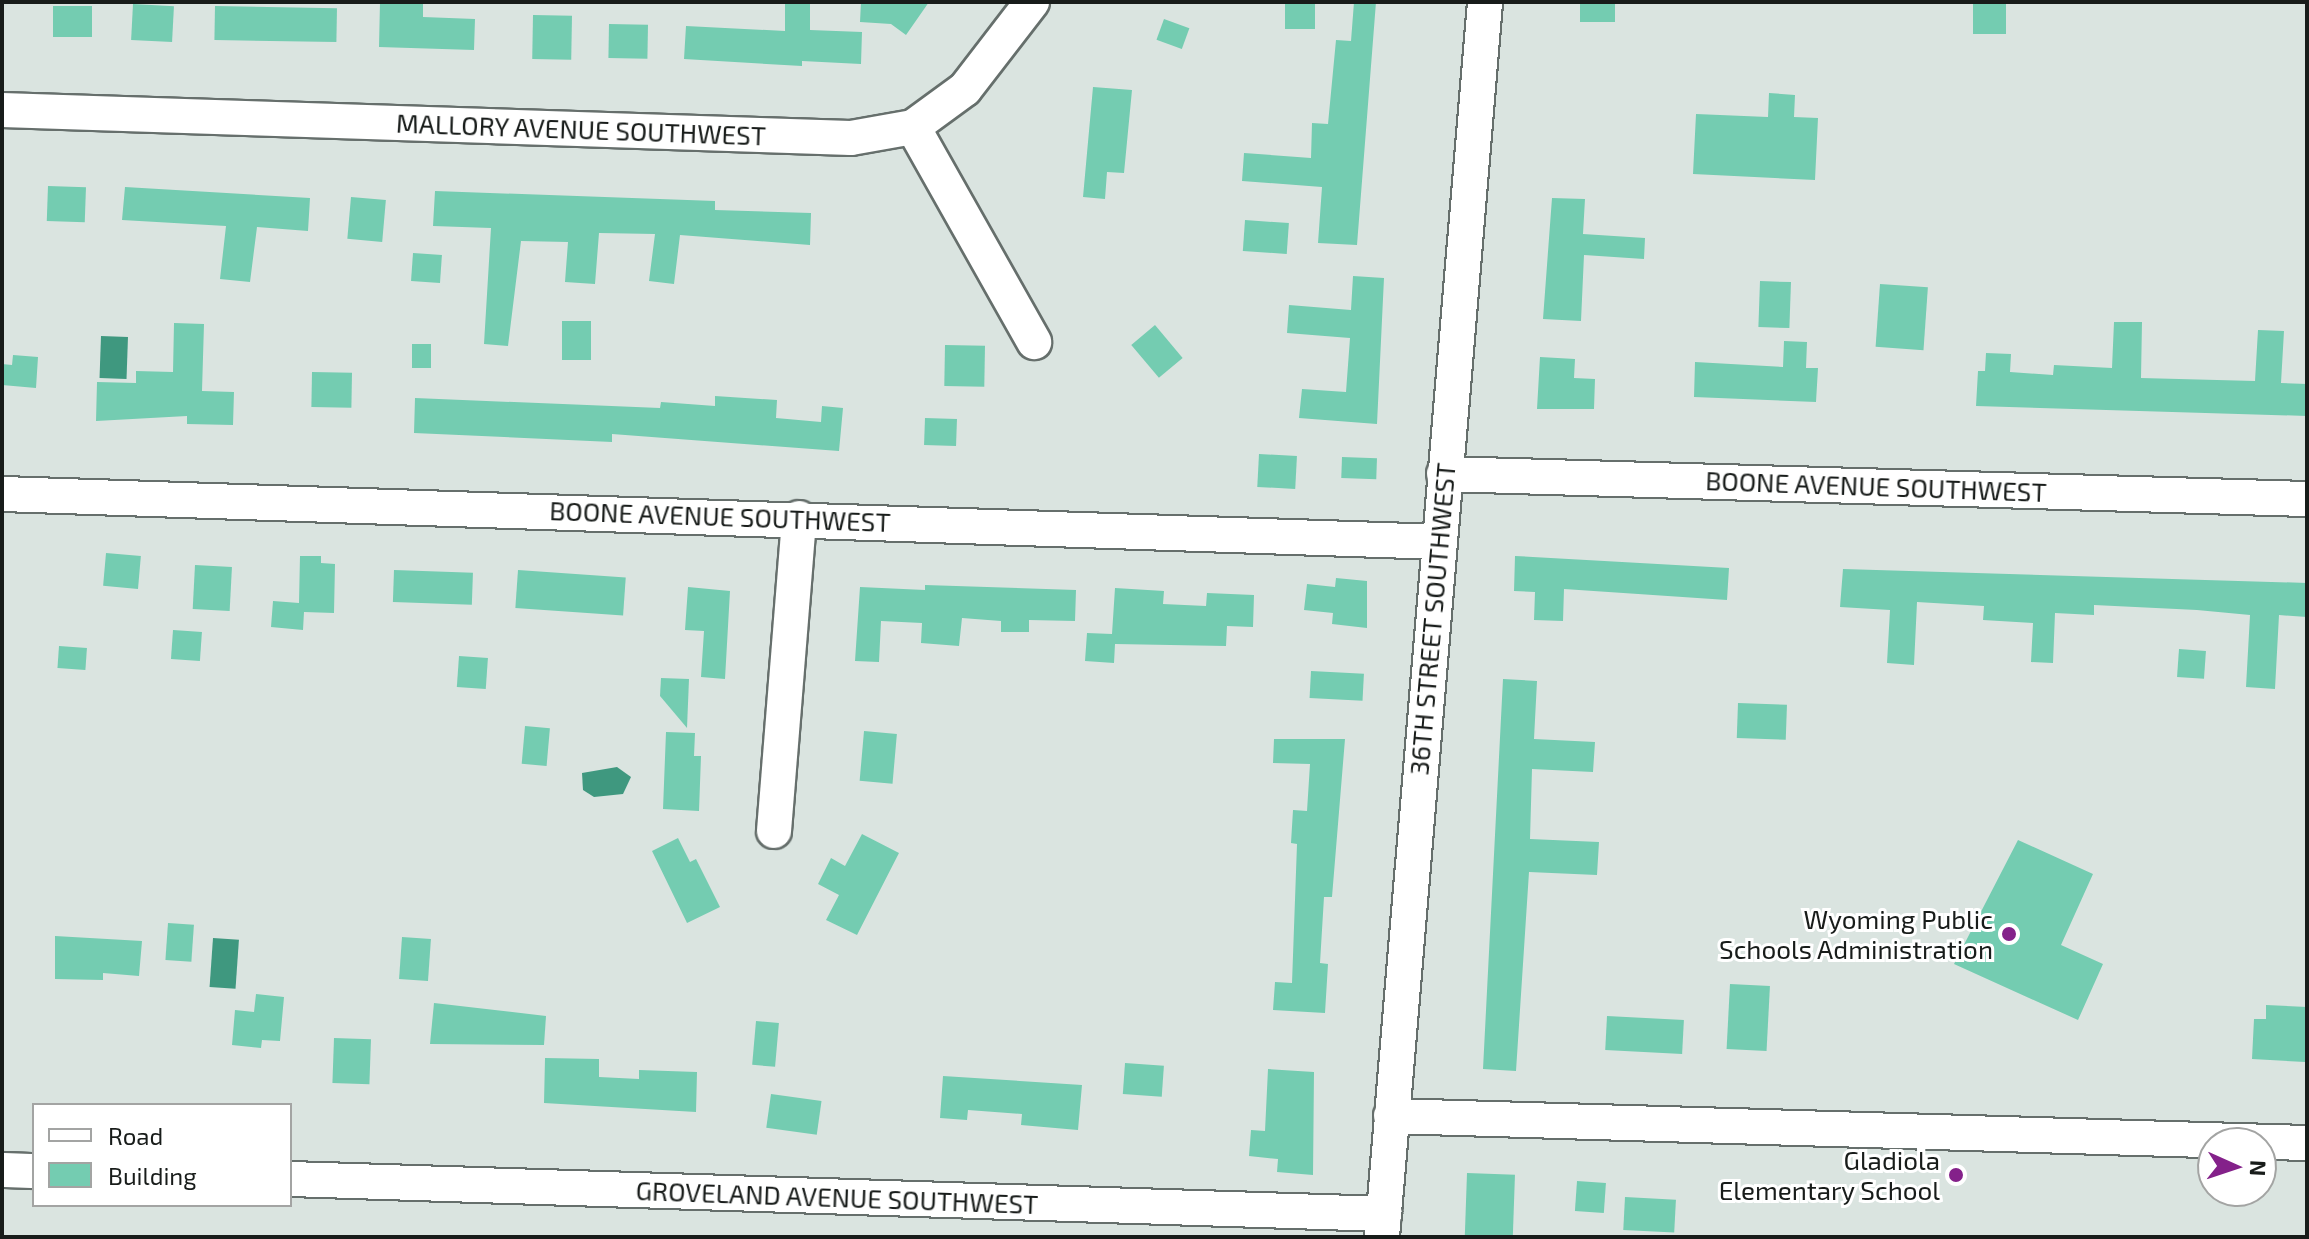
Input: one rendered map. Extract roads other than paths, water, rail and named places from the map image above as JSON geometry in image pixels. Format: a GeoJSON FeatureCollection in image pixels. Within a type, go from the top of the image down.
{"type":"FeatureCollection","features":[{"type":"Feature","properties":{"kind":"street"},"geometry":{"type":"LineString","coordinates":[[1032,2],[965,89],[913,127],[1034,342]]}},
{"type":"Feature","properties":{"kind":"street","name":"36TH STREET SOUTHWEST"},"geometry":{"type":"LineString","coordinates":[[1383,1225],[1485,2]]}},
{"type":"Feature","properties":{"kind":"street","name":"MALLORY AVENUE SOUTHWEST"},"geometry":{"type":"LineString","coordinates":[[2,110],[851,138],[913,127]]}},
{"type":"Feature","properties":{"kind":"street","name":"BOONE AVENUE SOUTHWEST"},"geometry":{"type":"LineString","coordinates":[[1444,474],[2307,499]]}},
{"type":"Feature","properties":{"kind":"street","name":"BOONE AVENUE SOUTHWEST"},"geometry":{"type":"LineString","coordinates":[[2,494],[799,518],[1438,542]]}},
{"type":"Feature","properties":{"kind":"street"},"geometry":{"type":"LineString","coordinates":[[774,831],[799,518]]}},
{"type":"Feature","properties":{"kind":"street"},"geometry":{"type":"LineString","coordinates":[[1391,1116],[2307,1143]]}},
{"type":"Feature","properties":{"kind":"street"},"geometry":{"type":"LineString","coordinates":[[2,1170],[32,1171]]}},
{"type":"Feature","properties":{"kind":"street","name":"GROVELAND AVENUE SOUTHWEST"},"geometry":{"type":"LineString","coordinates":[[292,1179],[1383,1225]]}},
{"type":"Feature","properties":{"kind":"place","name":"Wyoming Public Schools Administration"},"geometry":{"type":"Point","coordinates":[2009,934]}},
{"type":"Feature","properties":{"kind":"place","name":"Gladiola Elementary School"},"geometry":{"type":"Point","coordinates":[1956,1175]}}]}
